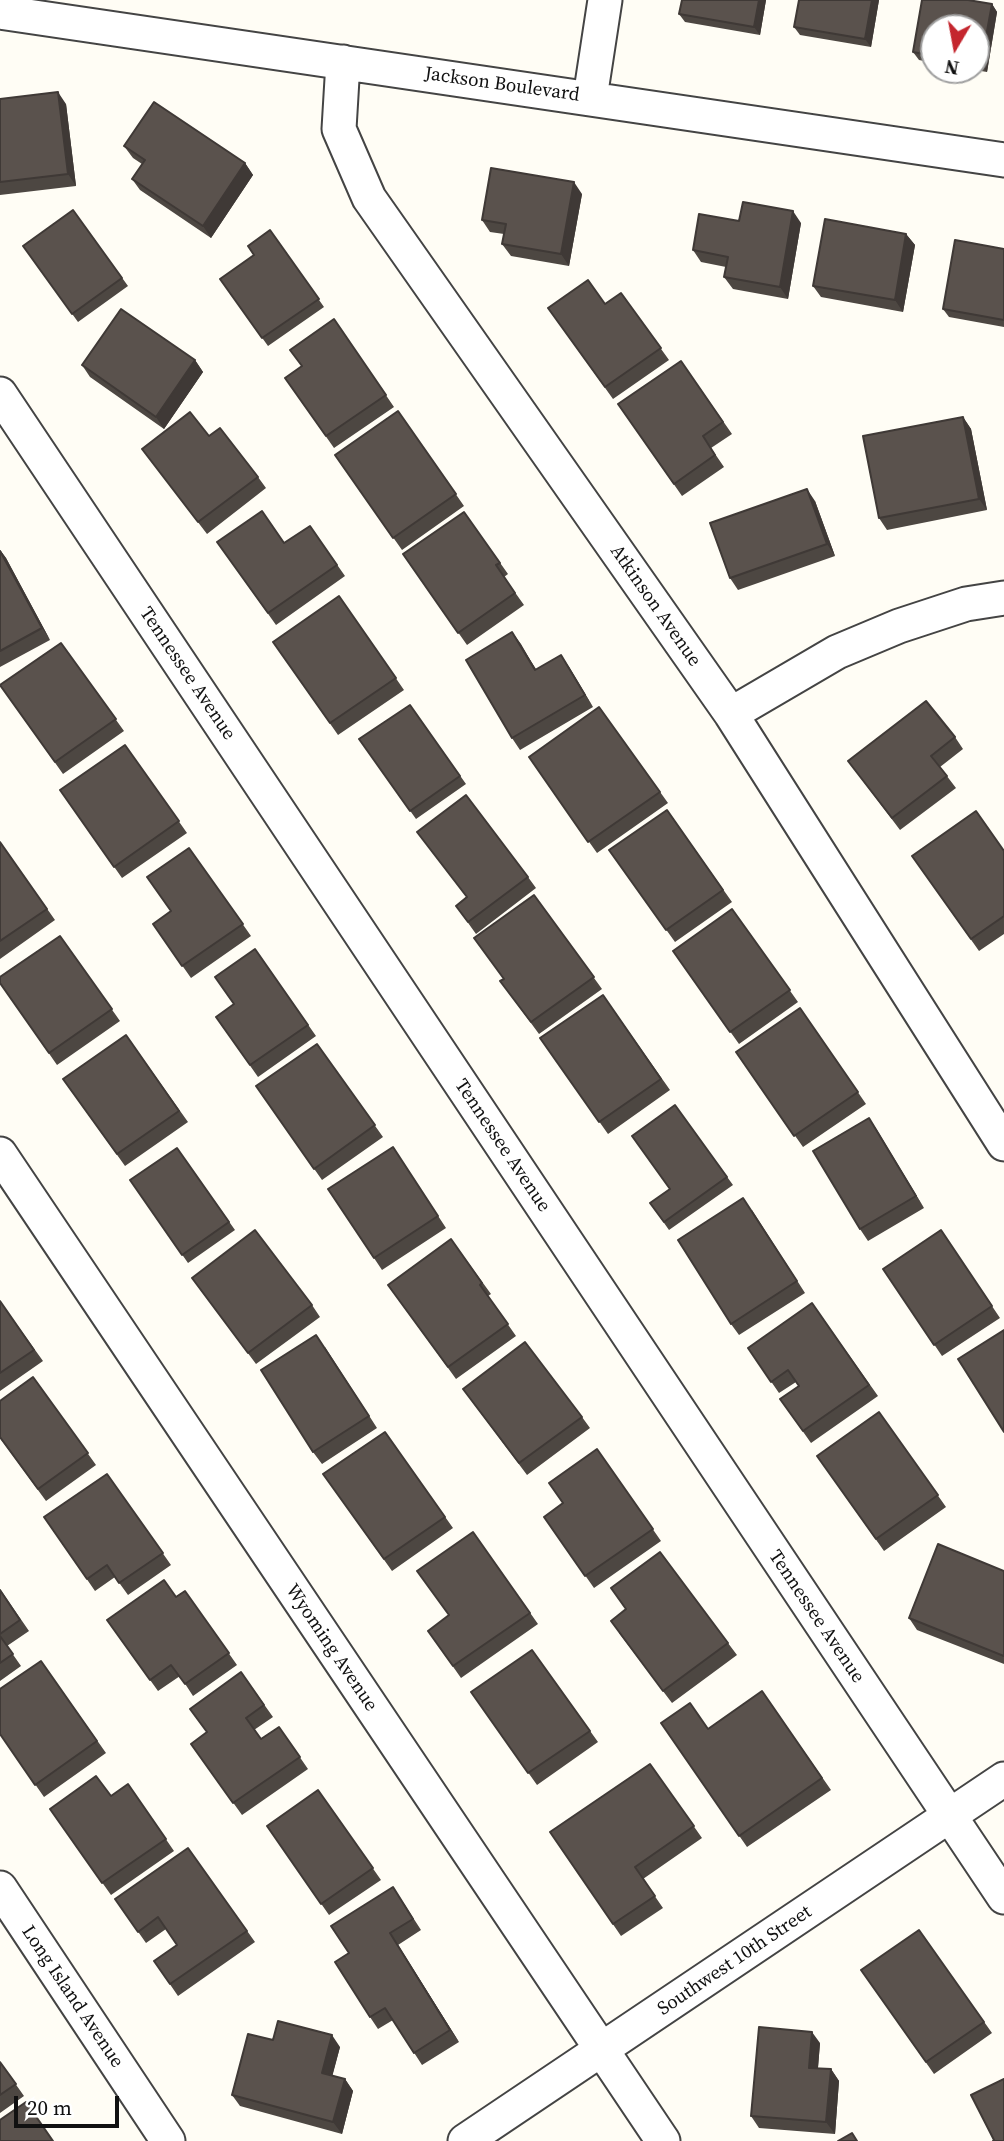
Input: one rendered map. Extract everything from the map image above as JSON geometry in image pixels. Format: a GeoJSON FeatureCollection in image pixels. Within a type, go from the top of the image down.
{"type":"FeatureCollection","features":[{"type":"Feature","properties":{"kind":"street"},"geometry":{"type":"LineString","coordinates":[[590,98],[605,0]]}},
{"type":"Feature","properties":{"kind":"street","name":"Jackson Boulevard"},"geometry":{"type":"LineString","coordinates":[[0,12],[1004,160]]}},
{"type":"Feature","properties":{"kind":"street","name":"Atkinson Avenue"},"geometry":{"type":"LineString","coordinates":[[343,62],[339,129],[369,198],[731,714],[1004,1144]]}},
{"type":"Feature","properties":{"kind":"street","name":"Tennessee Avenue"},"geometry":{"type":"LineString","coordinates":[[0,394],[1004,1898]]}},
{"type":"Feature","properties":{"kind":"street"},"geometry":{"type":"LineString","coordinates":[[731,714],[849,647],[899,626],[966,604],[1004,598]]}},
{"type":"Feature","properties":{"kind":"street","name":"Wyoming Avenue"},"geometry":{"type":"LineString","coordinates":[[0,1154],[663,2141]]}},
{"type":"Feature","properties":{"kind":"street","name":"Southwest 10th Street"},"geometry":{"type":"LineString","coordinates":[[465,2141],[1004,1779]]}},
{"type":"Feature","properties":{"kind":"street","name":"Long Island Avenue"},"geometry":{"type":"LineString","coordinates":[[0,1888],[168,2141]]}},
{"type":"Feature","properties":{"kind":"building"},"geometry":{"type":"Polygon","coordinates":[[[682,0],[759,0],[754,27],[679,14],[682,0]]]}},
{"type":"Feature","properties":{"kind":"building"},"geometry":{"type":"Polygon","coordinates":[[[799,0],[872,0],[865,39],[794,27],[799,0]]]}},
{"type":"Feature","properties":{"kind":"building"},"geometry":{"type":"Polygon","coordinates":[[[922,0],[968,0],[992,4],[990,15],[920,14],[920,53],[913,52],[922,0]]]}},
{"type":"Feature","properties":{"kind":"building"},"geometry":{"type":"Polygon","coordinates":[[[58,92],[68,174],[0,182],[0,99],[58,92]]]}},
{"type":"Feature","properties":{"kind":"building"},"geometry":{"type":"Polygon","coordinates":[[[154,102],[245,163],[203,226],[132,179],[145,160],[124,146],[154,102]]]}},
{"type":"Feature","properties":{"kind":"building"},"geometry":{"type":"Polygon","coordinates":[[[491,168],[574,182],[561,254],[502,244],[506,224],[482,220],[491,168]]]}},
{"type":"Feature","properties":{"kind":"building"},"geometry":{"type":"Polygon","coordinates":[[[743,202],[793,211],[780,287],[724,277],[728,257],[693,250],[699,214],[739,221],[743,202]]]}},
{"type":"Feature","properties":{"kind":"building"},"geometry":{"type":"Polygon","coordinates":[[[73,210],[122,278],[72,314],[23,246],[73,210]]]}},
{"type":"Feature","properties":{"kind":"building"},"geometry":{"type":"Polygon","coordinates":[[[825,219],[906,234],[895,300],[813,286],[825,219]]]}},
{"type":"Feature","properties":{"kind":"building"},"geometry":{"type":"Polygon","coordinates":[[[270,230],[319,299],[262,338],[220,279],[254,255],[248,246],[270,230]]]}},
{"type":"Feature","properties":{"kind":"building"},"geometry":{"type":"Polygon","coordinates":[[[955,240],[1004,249],[1004,320],[943,309],[955,240]]]}},
{"type":"Feature","properties":{"kind":"building"},"geometry":{"type":"Polygon","coordinates":[[[588,280],[605,304],[621,293],[661,348],[605,387],[548,308],[588,280]]]}},
{"type":"Feature","properties":{"kind":"building"},"geometry":{"type":"Polygon","coordinates":[[[121,309],[195,360],[156,417],[82,365],[121,309]]]}},
{"type":"Feature","properties":{"kind":"building"},"geometry":{"type":"Polygon","coordinates":[[[334,319],[386,395],[326,436],[285,378],[302,366],[290,350],[334,319]]]}},
{"type":"Feature","properties":{"kind":"building"},"geometry":{"type":"Polygon","coordinates":[[[681,361],[723,422],[703,436],[715,455],[674,484],[618,404],[681,361]]]}},
{"type":"Feature","properties":{"kind":"building"},"geometry":{"type":"Polygon","coordinates":[[[398,411],[456,494],[393,538],[335,455],[398,411]]]}},
{"type":"Feature","properties":{"kind":"building"},"geometry":{"type":"Polygon","coordinates":[[[190,412],[209,436],[220,428],[258,477],[198,522],[142,449],[190,412]]]}},
{"type":"Feature","properties":{"kind":"building"},"geometry":{"type":"Polygon","coordinates":[[[963,417],[979,499],[879,518],[863,436],[963,417]]]}},
{"type":"Feature","properties":{"kind":"building"},"geometry":{"type":"Polygon","coordinates":[[[807,489],[827,544],[730,578],[710,523],[807,489]]]}},
{"type":"Feature","properties":{"kind":"building"},"geometry":{"type":"Polygon","coordinates":[[[262,511],[284,543],[310,526],[337,565],[268,613],[217,542],[262,511]]]}},
{"type":"Feature","properties":{"kind":"building"},"geometry":{"type":"Polygon","coordinates":[[[464,512],[500,563],[496,565],[515,593],[458,633],[403,554],[464,512]]]}},
{"type":"Feature","properties":{"kind":"building"},"geometry":{"type":"Polygon","coordinates":[[[0,551],[42,628],[0,651],[0,551]]]}},
{"type":"Feature","properties":{"kind":"building"},"geometry":{"type":"Polygon","coordinates":[[[339,596],[396,678],[330,723],[273,642],[339,596]]]}},
{"type":"Feature","properties":{"kind":"building"},"geometry":{"type":"Polygon","coordinates":[[[512,632],[535,670],[561,655],[585,695],[512,738],[466,660],[512,632]]]}},
{"type":"Feature","properties":{"kind":"building"},"geometry":{"type":"Polygon","coordinates":[[[61,643],[116,719],[55,762],[0,685],[61,643]]]}},
{"type":"Feature","properties":{"kind":"building"},"geometry":{"type":"Polygon","coordinates":[[[926,701],[955,737],[931,756],[947,776],[892,818],[848,761],[926,701]]]}},
{"type":"Feature","properties":{"kind":"building"},"geometry":{"type":"Polygon","coordinates":[[[410,705],[460,776],[410,811],[359,739],[410,705]]]}},
{"type":"Feature","properties":{"kind":"building"},"geometry":{"type":"Polygon","coordinates":[[[599,707],[660,792],[588,842],[529,757],[599,707]]]}},
{"type":"Feature","properties":{"kind":"building"},"geometry":{"type":"Polygon","coordinates":[[[125,745],[179,821],[114,867],[60,790],[125,745]]]}},
{"type":"Feature","properties":{"kind":"building"},"geometry":{"type":"Polygon","coordinates":[[[466,795],[528,877],[468,922],[456,906],[467,897],[417,832],[466,795]]]}},
{"type":"Feature","properties":{"kind":"building"},"geometry":{"type":"Polygon","coordinates":[[[667,810],[723,890],[666,930],[609,850],[667,810]]]}},
{"type":"Feature","properties":{"kind":"building"},"geometry":{"type":"Polygon","coordinates":[[[976,811],[1004,851],[1004,916],[971,939],[912,856],[976,811]]]}},
{"type":"Feature","properties":{"kind":"building"},"geometry":{"type":"Polygon","coordinates":[[[0,842],[47,909],[0,941],[0,842]]]}},
{"type":"Feature","properties":{"kind":"building"},"geometry":{"type":"Polygon","coordinates":[[[189,848],[243,924],[182,966],[153,924],[171,911],[147,877],[189,848]]]}},
{"type":"Feature","properties":{"kind":"building"},"geometry":{"type":"Polygon","coordinates":[[[534,895],[594,977],[531,1022],[500,981],[504,979],[474,938],[534,895]]]}},
{"type":"Feature","properties":{"kind":"building"},"geometry":{"type":"Polygon","coordinates":[[[732,909],[790,990],[730,1032],[673,951],[732,909]]]}},
{"type":"Feature","properties":{"kind":"building"},"geometry":{"type":"Polygon","coordinates":[[[60,936],[112,1009],[49,1053],[0,983],[0,977],[60,936]]]}},
{"type":"Feature","properties":{"kind":"building"},"geometry":{"type":"Polygon","coordinates":[[[255,949],[308,1025],[250,1065],[216,1017],[234,1004],[215,977],[255,949]]]}},
{"type":"Feature","properties":{"kind":"building"},"geometry":{"type":"Polygon","coordinates":[[[603,995],[661,1079],[599,1122],[540,1038],[603,995]]]}},
{"type":"Feature","properties":{"kind":"building"},"geometry":{"type":"Polygon","coordinates":[[[800,1008],[858,1092],[794,1136],[736,1052],[800,1008]]]}},
{"type":"Feature","properties":{"kind":"building"},"geometry":{"type":"Polygon","coordinates":[[[126,1035],[179,1111],[117,1154],[63,1079],[126,1035]]]}},
{"type":"Feature","properties":{"kind":"building"},"geometry":{"type":"Polygon","coordinates":[[[317,1044],[375,1125],[314,1169],[256,1086],[317,1044]]]}},
{"type":"Feature","properties":{"kind":"building"},"geometry":{"type":"Polygon","coordinates":[[[675,1105],[727,1177],[664,1222],[650,1203],[670,1189],[632,1136],[675,1105]]]}},
{"type":"Feature","properties":{"kind":"building"},"geometry":{"type":"Polygon","coordinates":[[[869,1118],[916,1196],[860,1229],[813,1151],[869,1118]]]}},
{"type":"Feature","properties":{"kind":"building"},"geometry":{"type":"Polygon","coordinates":[[[393,1147],[438,1216],[374,1258],[328,1189],[393,1147]]]}},
{"type":"Feature","properties":{"kind":"building"},"geometry":{"type":"Polygon","coordinates":[[[177,1148],[229,1222],[182,1255],[130,1180],[177,1148]]]}},
{"type":"Feature","properties":{"kind":"building"},"geometry":{"type":"Polygon","coordinates":[[[743,1198],[797,1281],[731,1324],[678,1240],[743,1198]]]}},
{"type":"Feature","properties":{"kind":"building"},"geometry":{"type":"Polygon","coordinates":[[[255,1230],[312,1305],[248,1353],[192,1278],[255,1230]]]}},
{"type":"Feature","properties":{"kind":"building"},"geometry":{"type":"Polygon","coordinates":[[[941,1230],[992,1306],[934,1345],[883,1269],[941,1230]]]}},
{"type":"Feature","properties":{"kind":"building"},"geometry":{"type":"Polygon","coordinates":[[[451,1239],[508,1324],[448,1367],[388,1285],[451,1239]]]}},
{"type":"Feature","properties":{"kind":"building"},"geometry":{"type":"Polygon","coordinates":[[[0,1301],[34,1350],[0,1373],[0,1301]]]}},
{"type":"Feature","properties":{"kind":"building"},"geometry":{"type":"Polygon","coordinates":[[[812,1303],[869,1385],[803,1431],[780,1399],[799,1386],[788,1370],[771,1382],[748,1348],[812,1303]]]}},
{"type":"Feature","properties":{"kind":"building"},"geometry":{"type":"Polygon","coordinates":[[[1004,1330],[1004,1432],[958,1359],[1004,1330]]]}},
{"type":"Feature","properties":{"kind":"building"},"geometry":{"type":"Polygon","coordinates":[[[316,1335],[369,1416],[313,1452],[261,1370],[316,1335]]]}},
{"type":"Feature","properties":{"kind":"building"},"geometry":{"type":"Polygon","coordinates":[[[525,1342],[582,1417],[519,1463],[463,1389],[525,1342]]]}},
{"type":"Feature","properties":{"kind":"building"},"geometry":{"type":"Polygon","coordinates":[[[33,1377],[88,1453],[38,1489],[0,1437],[0,1401],[33,1377]]]}},
{"type":"Feature","properties":{"kind":"building"},"geometry":{"type":"Polygon","coordinates":[[[879,1412],[938,1495],[876,1539],[817,1456],[879,1412]]]}},
{"type":"Feature","properties":{"kind":"building"},"geometry":{"type":"Polygon","coordinates":[[[385,1432],[445,1517],[384,1559],[323,1474],[385,1432]]]}},
{"type":"Feature","properties":{"kind":"building"},"geometry":{"type":"Polygon","coordinates":[[[597,1449],[653,1529],[585,1576],[544,1517],[563,1503],[549,1483],[597,1449]]]}},
{"type":"Feature","properties":{"kind":"building"},"geometry":{"type":"Polygon","coordinates":[[[107,1474],[163,1553],[119,1583],[107,1565],[87,1579],[44,1517],[107,1474]]]}},
{"type":"Feature","properties":{"kind":"building"},"geometry":{"type":"Polygon","coordinates":[[[473,1532],[530,1613],[453,1666],[428,1631],[449,1615],[417,1571],[473,1532]]]}},
{"type":"Feature","properties":{"kind":"building"},"geometry":{"type":"Polygon","coordinates":[[[938,1544],[1004,1571],[1004,1656],[909,1618],[938,1544]]]}},
{"type":"Feature","properties":{"kind":"building"},"geometry":{"type":"Polygon","coordinates":[[[660,1552],[728,1643],[663,1691],[611,1621],[626,1609],[611,1588],[660,1552]]]}},
{"type":"Feature","properties":{"kind":"building"},"geometry":{"type":"Polygon","coordinates":[[[164,1580],[176,1597],[185,1591],[229,1653],[185,1684],[171,1665],[150,1680],[107,1620],[164,1580]]]}},
{"type":"Feature","properties":{"kind":"building"},"geometry":{"type":"Polygon","coordinates":[[[0,1590],[20,1620],[0,1634],[0,1590]]]}},
{"type":"Feature","properties":{"kind":"building"},"geometry":{"type":"Polygon","coordinates":[[[0,1636],[13,1654],[0,1663],[0,1636]]]}},
{"type":"Feature","properties":{"kind":"building"},"geometry":{"type":"Polygon","coordinates":[[[532,1650],[590,1731],[528,1773],[471,1692],[532,1650]]]}},
{"type":"Feature","properties":{"kind":"building"},"geometry":{"type":"Polygon","coordinates":[[[41,1661],[97,1741],[35,1785],[0,1734],[0,1689],[41,1661]]]}},
{"type":"Feature","properties":{"kind":"building"},"geometry":{"type":"Polygon","coordinates":[[[241,1672],[264,1705],[246,1718],[261,1739],[279,1727],[300,1757],[233,1803],[191,1744],[207,1732],[190,1709],[241,1672]]]}},
{"type":"Feature","properties":{"kind":"building"},"geometry":{"type":"Polygon","coordinates":[[[762,1691],[822,1778],[739,1836],[661,1723],[690,1703],[708,1729],[762,1691]]]}},
{"type":"Feature","properties":{"kind":"building"},"geometry":{"type":"Polygon","coordinates":[[[650,1764],[694,1826],[635,1867],[655,1896],[613,1924],[550,1832],[650,1764]]]}},
{"type":"Feature","properties":{"kind":"building"},"geometry":{"type":"Polygon","coordinates":[[[96,1776],[111,1796],[128,1784],[166,1839],[102,1883],[50,1809],[96,1776]]]}},
{"type":"Feature","properties":{"kind":"building"},"geometry":{"type":"Polygon","coordinates":[[[318,1790],[373,1868],[321,1904],[267,1826],[318,1790]]]}},
{"type":"Feature","properties":{"kind":"building"},"geometry":{"type":"Polygon","coordinates":[[[188,1848],[247,1931],[170,1984],[154,1961],[177,1945],[158,1917],[138,1932],[115,1899],[188,1848]]]}},
{"type":"Feature","properties":{"kind":"building"},"geometry":{"type":"Polygon","coordinates":[[[393,1887],[413,1919],[390,1933],[450,2030],[414,2053],[385,2008],[370,2017],[335,1962],[349,1953],[331,1926],[393,1887]]]}},
{"type":"Feature","properties":{"kind":"building"},"geometry":{"type":"Polygon","coordinates":[[[919,1930],[984,2022],[926,2062],[861,1970],[919,1930]]]}},
{"type":"Feature","properties":{"kind":"building"},"geometry":{"type":"Polygon","coordinates":[[[278,2021],[332,2035],[322,2073],[345,2079],[333,2122],[232,2095],[248,2034],[273,2040],[278,2021]]]}},
{"type":"Feature","properties":{"kind":"building"},"geometry":{"type":"Polygon","coordinates":[[[759,2027],[812,2032],[809,2068],[831,2069],[826,2122],[751,2116],[759,2027]]]}},
{"type":"Feature","properties":{"kind":"building"},"geometry":{"type":"Polygon","coordinates":[[[0,2062],[16,2084],[0,2095],[0,2062]]]}},
{"type":"Feature","properties":{"kind":"building"},"geometry":{"type":"Polygon","coordinates":[[[1004,2079],[1004,2141],[993,2141],[971,2095],[1004,2079]]]}},
{"type":"Feature","properties":{"kind":"building"},"geometry":{"type":"Polygon","coordinates":[[[26,2102],[53,2141],[0,2141],[0,2120],[26,2102]]]}},
{"type":"Feature","properties":{"kind":"building"},"geometry":{"type":"Polygon","coordinates":[[[852,2133],[857,2141],[838,2141],[852,2133]]]}}]}
